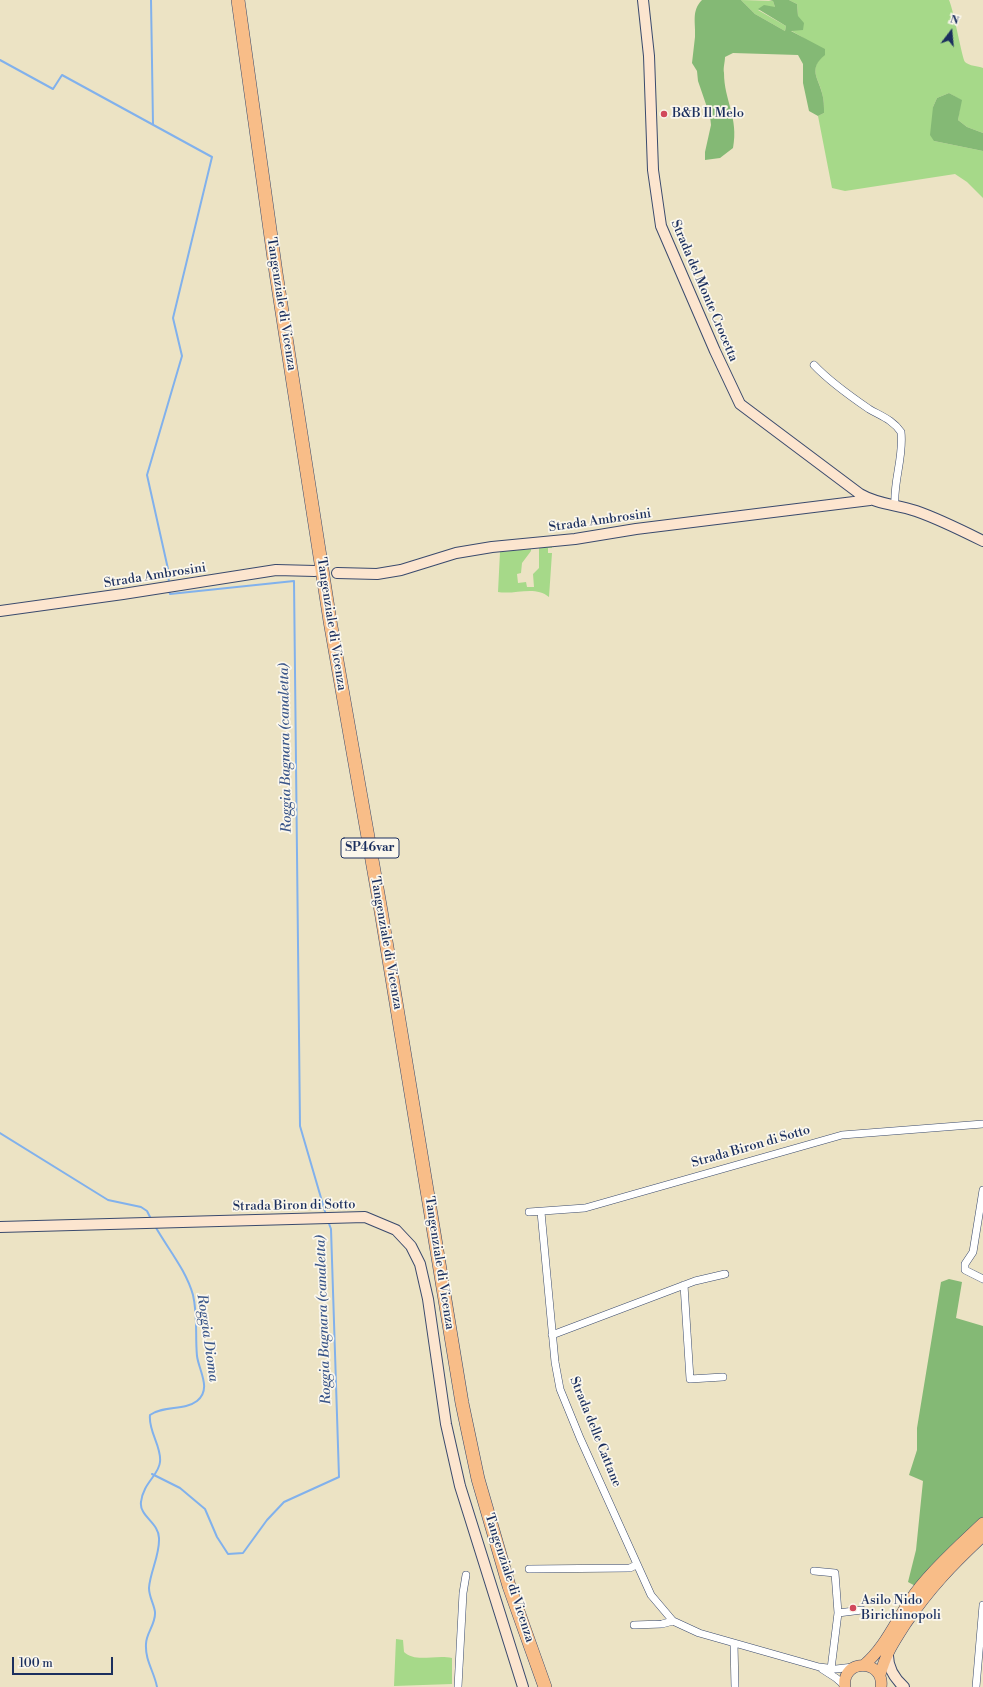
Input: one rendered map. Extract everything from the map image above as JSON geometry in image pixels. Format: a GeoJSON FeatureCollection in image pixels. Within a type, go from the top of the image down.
{"type":"FeatureCollection","features":[{"type":"Feature","properties":{"kind":"highway","name":"Tangenziale di Vicenza"},"geometry":{"type":"LineString","coordinates":[[238,0],[276,273],[330,622],[382,919],[462,1403],[478,1478],[509,1586],[545,1687]]}},
{"type":"Feature","properties":{"kind":"main road"},"geometry":{"type":"LineString","coordinates":[[844,1686],[847,1673],[878,1651],[918,1588],[983,1523]]}},
{"type":"Feature","properties":{"kind":"main road"},"geometry":{"type":"LineString","coordinates":[[881,1680],[888,1650],[927,1593],[956,1561],[983,1536]]}},
{"type":"Feature","properties":{"kind":"main road"},"geometry":{"type":"LineString","coordinates":[[858,1666],[875,1668],[881,1680]]}},
{"type":"Feature","properties":{"kind":"street","name":"Strada del Monte Crocetta"},"geometry":{"type":"LineString","coordinates":[[643,0],[649,56],[653,170],[661,226],[732,390],[740,404],[870,500]]}},
{"type":"Feature","properties":{"kind":"street"},"geometry":{"type":"LineString","coordinates":[[814,365],[826,377],[870,409],[886,417],[901,432],[900,456],[894,492],[894,506]]}},
{"type":"Feature","properties":{"kind":"street"},"geometry":{"type":"LineString","coordinates":[[870,500],[914,510],[937,519],[983,541]]}},
{"type":"Feature","properties":{"kind":"street","name":"Strada Ambrosini"},"geometry":{"type":"LineString","coordinates":[[337,573],[377,574],[402,570],[456,553],[492,547],[575,539],[636,529],[870,500]]}},
{"type":"Feature","properties":{"kind":"street","name":"Strada Ambrosini"},"geometry":{"type":"LineString","coordinates":[[0,611],[129,594],[276,570],[314,571]]}},
{"type":"Feature","properties":{"kind":"street","name":"Strada Biron di Sotto"},"geometry":{"type":"LineString","coordinates":[[530,1212],[585,1208],[842,1135],[983,1124]]}},
{"type":"Feature","properties":{"kind":"street"},"geometry":{"type":"LineString","coordinates":[[983,1190],[973,1252],[965,1264],[965,1270],[983,1279]]}},
{"type":"Feature","properties":{"kind":"street","name":"Strada delle Cattane"},"geometry":{"type":"LineString","coordinates":[[541,1212],[552,1335],[560,1389],[650,1595],[673,1621],[699,1633],[819,1667],[831,1669],[858,1666]]}},
{"type":"Feature","properties":{"kind":"street","name":"Strada Biron di Sotto"},"geometry":{"type":"LineString","coordinates":[[0,1227],[366,1217],[396,1230],[411,1246],[420,1264],[428,1299],[446,1424],[460,1486],[522,1687]]}},
{"type":"Feature","properties":{"kind":"street"},"geometry":{"type":"LineString","coordinates":[[552,1335],[684,1285],[725,1274]]}},
{"type":"Feature","properties":{"kind":"street"},"geometry":{"type":"LineString","coordinates":[[684,1285],[690,1379],[723,1378]]}},
{"type":"Feature","properties":{"kind":"street"},"geometry":{"type":"LineString","coordinates":[[529,1569],[630,1568],[636,1565]]}},
{"type":"Feature","properties":{"kind":"street"},"geometry":{"type":"LineString","coordinates":[[814,1571],[835,1574],[838,1613],[831,1669]]}},
{"type":"Feature","properties":{"kind":"street"},"geometry":{"type":"LineString","coordinates":[[458,1687],[463,1593],[466,1575]]}},
{"type":"Feature","properties":{"kind":"street"},"geometry":{"type":"LineString","coordinates":[[976,1687],[983,1605]]}},
{"type":"Feature","properties":{"kind":"street"},"geometry":{"type":"LineString","coordinates":[[838,1613],[862,1610]]}},
{"type":"Feature","properties":{"kind":"street"},"geometry":{"type":"LineString","coordinates":[[634,1625],[662,1624],[673,1621]]}},
{"type":"Feature","properties":{"kind":"street"},"geometry":{"type":"LineString","coordinates":[[734,1644],[735,1687]]}},
{"type":"Feature","properties":{"kind":"street"},"geometry":{"type":"LineString","coordinates":[[888,1650],[888,1659],[891,1670],[904,1687]]}},
{"type":"Feature","properties":{"kind":"street","name":"Strada delle Cattane"},"geometry":{"type":"LineString","coordinates":[[819,1667],[836,1678],[844,1686]]}},
{"type":"Feature","properties":{"kind":"street"},"geometry":{"type":"LineString","coordinates":[[881,1680],[900,1687]]}},
{"type":"Feature","properties":{"kind":"green space"},"geometry":{"type":"Polygon","coordinates":[[[702,0],[741,0],[755,14],[785,31],[786,26],[758,9],[764,5],[775,7],[773,1],[769,0],[789,0],[797,4],[798,16],[804,23],[803,30],[791,31],[825,49],[825,55],[820,60],[816,69],[823,98],[824,113],[818,116],[809,111],[803,83],[803,64],[798,55],[733,53],[725,57],[724,69],[726,92],[733,118],[733,148],[720,158],[705,160],[705,152],[711,125],[710,116],[698,81],[697,71],[692,63],[695,37],[695,13],[696,8],[702,0]]]}},
{"type":"Feature","properties":{"kind":"green space"},"geometry":{"type":"Polygon","coordinates":[[[741,0],[773,1],[775,7],[758,10],[786,26],[785,31],[755,14],[741,0]]]}},
{"type":"Feature","properties":{"kind":"green space"},"geometry":{"type":"Polygon","coordinates":[[[789,0],[949,0],[965,62],[983,68],[983,133],[967,127],[958,120],[961,100],[949,93],[937,98],[933,107],[934,141],[983,151],[983,198],[967,182],[955,174],[845,191],[832,188],[818,116],[824,113],[823,95],[815,69],[819,60],[824,55],[802,37],[790,30],[798,16],[797,4],[789,0]]]}},
{"type":"Feature","properties":{"kind":"green space"},"geometry":{"type":"Polygon","coordinates":[[[949,93],[962,100],[958,120],[967,127],[983,133],[983,151],[934,141],[930,135],[933,107],[937,98],[949,93]]]}},
{"type":"Feature","properties":{"kind":"green space"},"geometry":{"type":"Polygon","coordinates":[[[552,546],[552,548],[548,548],[548,553],[552,553],[549,597],[543,593],[531,591],[498,592],[500,552],[531,549],[522,563],[521,573],[517,574],[518,583],[526,582],[527,587],[534,587],[533,574],[539,568],[539,548],[552,546]]]}},
{"type":"Feature","properties":{"kind":"green space"},"geometry":{"type":"Polygon","coordinates":[[[949,1279],[962,1282],[956,1318],[983,1326],[983,1523],[919,1588],[908,1582],[916,1550],[923,1481],[909,1475],[917,1450],[917,1428],[941,1282],[949,1279]]]}},
{"type":"Feature","properties":{"kind":"green space"},"geometry":{"type":"Polygon","coordinates":[[[396,1639],[403,1640],[404,1652],[414,1657],[452,1658],[452,1684],[394,1686],[396,1639]]]}},
{"type":"Feature","properties":{"kind":"waterway"},"geometry":{"type":"LineString","coordinates":[[151,0],[153,124]]}},
{"type":"Feature","properties":{"kind":"waterway","name":"Roggia Bagnara (canaletta)"},"geometry":{"type":"LineString","coordinates":[[0,60],[53,89],[62,75],[212,157],[173,318],[182,356],[147,475],[168,569],[169,584]]}},
{"type":"Feature","properties":{"kind":"waterway","name":"Roggia Bagnara (canaletta)"},"geometry":{"type":"LineString","coordinates":[[169,590],[170,594],[294,581],[300,1126],[326,1215]]}},
{"type":"Feature","properties":{"kind":"waterway","name":"Roggia Dioma"},"geometry":{"type":"LineString","coordinates":[[0,1133],[108,1200],[141,1207],[147,1211],[151,1219]]}},
{"type":"Feature","properties":{"kind":"waterway","name":"Roggia Bagnara (canaletta)"},"geometry":{"type":"LineString","coordinates":[[152,1474],[180,1488],[205,1509],[217,1537],[228,1554],[243,1553],[267,1520],[284,1502],[339,1477],[331,1229],[328,1221]]}},
{"type":"Feature","properties":{"kind":"waterway","name":"Roggia Dioma"},"geometry":{"type":"LineString","coordinates":[[155,1226],[186,1277],[193,1295],[197,1356],[204,1385],[204,1391],[201,1396],[192,1404],[161,1410],[150,1415],[151,1427],[159,1451],[160,1462],[157,1471],[142,1495],[141,1507],[156,1528],[159,1538],[158,1551],[149,1588],[155,1616],[146,1640],[148,1661],[157,1687]]}},
{"type":"Feature","properties":{"kind":"place","name":"B&B Il Melo"},"geometry":{"type":"Point","coordinates":[664,114]}},
{"type":"Feature","properties":{"kind":"place","name":"Asilo Nido Birichinopoli"},"geometry":{"type":"Point","coordinates":[853,1608]}}]}
